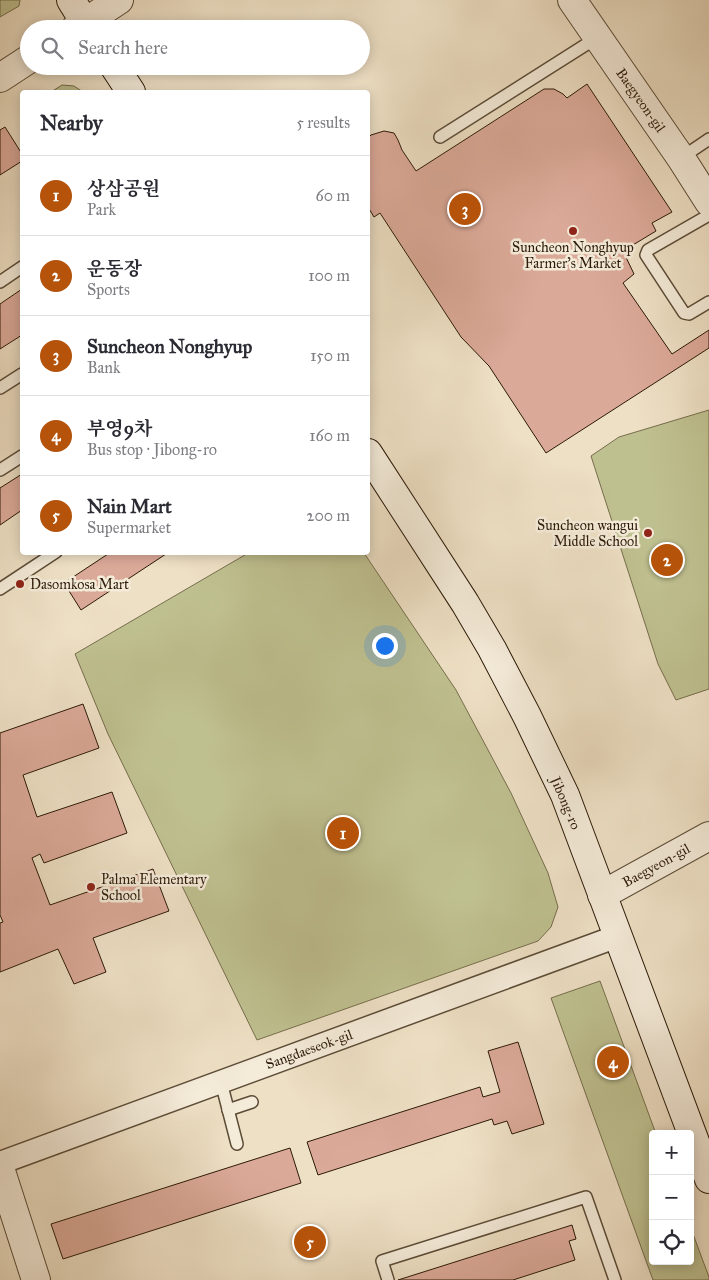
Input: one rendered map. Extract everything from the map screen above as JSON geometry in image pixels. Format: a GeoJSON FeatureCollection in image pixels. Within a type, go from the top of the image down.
{"type":"FeatureCollection","features":[{"type":"Feature","properties":{"kind":"main road"},"geometry":{"type":"LineString","coordinates":[[80,20],[118,0]]}},
{"type":"Feature","properties":{"kind":"main road","name":"Baegyeon-gil"},"geometry":{"type":"LineString","coordinates":[[572,0],[681,158],[709,202]]}},
{"type":"Feature","properties":{"kind":"main road"},"geometry":{"type":"LineString","coordinates":[[0,78],[20,65]]}},
{"type":"Feature","properties":{"kind":"main road"},"geometry":{"type":"LineString","coordinates":[[120,75],[130,90]]}},
{"type":"Feature","properties":{"kind":"main road","name":"Jibong-ro"},"geometry":{"type":"LineString","coordinates":[[370,457],[465,603],[492,649],[527,716],[565,796],[709,1179]]}},
{"type":"Feature","properties":{"kind":"main road","name":"Baegyeon-gil"},"geometry":{"type":"LineString","coordinates":[[602,895],[709,836]]}},
{"type":"Feature","properties":{"kind":"main road"},"geometry":{"type":"LineString","coordinates":[[0,1168],[36,1280]]}},
{"type":"Feature","properties":{"kind":"street","name":"Sangdaeseok-gil"},"geometry":{"type":"LineString","coordinates":[[0,1163],[618,936]]}},
{"type":"Feature","properties":{"kind":"lane"},"geometry":{"type":"LineString","coordinates":[[440,137],[598,37]]}},
{"type":"Feature","properties":{"kind":"lane"},"geometry":{"type":"LineString","coordinates":[[681,158],[709,139]]}},
{"type":"Feature","properties":{"kind":"lane"},"geometry":{"type":"LineString","coordinates":[[709,215],[648,250],[646,255],[684,313],[689,314],[709,302]]}},
{"type":"Feature","properties":{"kind":"lane"},"geometry":{"type":"LineString","coordinates":[[0,282],[20,268]]}},
{"type":"Feature","properties":{"kind":"lane"},"geometry":{"type":"LineString","coordinates":[[0,388],[20,375]]}},
{"type":"Feature","properties":{"kind":"lane"},"geometry":{"type":"LineString","coordinates":[[0,470],[20,457]]}},
{"type":"Feature","properties":{"kind":"lane"},"geometry":{"type":"LineString","coordinates":[[0,589],[51,555]]}},
{"type":"Feature","properties":{"kind":"lane"},"geometry":{"type":"LineString","coordinates":[[221,1082],[237,1144]]}},
{"type":"Feature","properties":{"kind":"lane"},"geometry":{"type":"LineString","coordinates":[[228,1110],[252,1102]]}},
{"type":"Feature","properties":{"kind":"lane"},"geometry":{"type":"LineString","coordinates":[[388,1280],[382,1261],[586,1197],[615,1280]]}},
{"type":"Feature","properties":{"kind":"green space"},"geometry":{"type":"Polygon","coordinates":[[[0,0],[20,0],[19,6],[0,17],[0,0]]]}},
{"type":"Feature","properties":{"kind":"green space"},"geometry":{"type":"Polygon","coordinates":[[[62,85],[74,86],[80,90],[54,90],[62,85]]]}},
{"type":"Feature","properties":{"kind":"green space","name":"Suncheon wangui Middle School"},"geometry":{"type":"Polygon","coordinates":[[[709,410],[709,689],[676,700],[658,664],[591,456],[619,437],[709,410]]]}},
{"type":"Feature","properties":{"kind":"green space"},"geometry":{"type":"Polygon","coordinates":[[[245,555],[365,555],[456,690],[511,793],[548,873],[558,907],[551,927],[538,941],[257,1040],[108,734],[75,654],[245,555]]]}},
{"type":"Feature","properties":{"kind":"green space"},"geometry":{"type":"Polygon","coordinates":[[[600,981],[655,1130],[649,1130],[649,1265],[694,1265],[694,1237],[709,1280],[653,1280],[551,998],[600,981]]]}},
{"type":"Feature","properties":{"kind":"building"},"geometry":{"type":"Polygon","coordinates":[[[587,84],[672,212],[652,223],[656,231],[623,251],[634,274],[623,283],[672,354],[709,330],[709,348],[546,453],[489,366],[461,337],[380,213],[374,217],[370,210],[370,136],[384,131],[394,133],[402,150],[416,171],[544,89],[554,89],[567,98],[587,84]]]}},
{"type":"Feature","properties":{"kind":"building"},"geometry":{"type":"Polygon","coordinates":[[[5,127],[20,151],[20,162],[0,175],[0,130],[5,127]]]}},
{"type":"Feature","properties":{"kind":"building"},"geometry":{"type":"Polygon","coordinates":[[[20,290],[20,336],[0,349],[0,304],[20,290]]]}},
{"type":"Feature","properties":{"kind":"building"},"geometry":{"type":"Polygon","coordinates":[[[20,475],[20,511],[0,525],[0,488],[20,475]]]}},
{"type":"Feature","properties":{"kind":"building"},"geometry":{"type":"Polygon","coordinates":[[[106,555],[164,555],[81,610],[64,583],[106,555]]]}},
{"type":"Feature","properties":{"kind":"building"},"geometry":{"type":"Polygon","coordinates":[[[83,704],[99,748],[23,775],[37,817],[112,792],[127,833],[44,863],[40,854],[32,858],[50,905],[153,869],[169,911],[93,938],[106,972],[74,984],[58,949],[0,972],[0,923],[3,922],[0,915],[0,733],[83,704]]]}},
{"type":"Feature","properties":{"kind":"building"},"geometry":{"type":"Polygon","coordinates":[[[518,1042],[544,1124],[512,1134],[507,1121],[494,1125],[492,1119],[318,1175],[307,1142],[480,1087],[483,1097],[500,1092],[488,1051],[518,1042]]]}},
{"type":"Feature","properties":{"kind":"building"},"geometry":{"type":"Polygon","coordinates":[[[290,1148],[301,1183],[63,1259],[51,1224],[290,1148]]]}},
{"type":"Feature","properties":{"kind":"building"},"geometry":{"type":"Polygon","coordinates":[[[572,1225],[576,1239],[569,1241],[575,1260],[513,1280],[398,1280],[572,1225]]]}},
{"type":"Feature","properties":{"kind":"place","name":"Suncheon Nonghyup"},"geometry":{"type":"Point","coordinates":[465,209]}},
{"type":"Feature","properties":{"kind":"place","name":"Suncheon Nonghyup Farmer's Market"},"geometry":{"type":"Point","coordinates":[573,231]}},
{"type":"Feature","properties":{"kind":"place","name":"Suncheon wangui Middle School"},"geometry":{"type":"Point","coordinates":[648,533]}},
{"type":"Feature","properties":{"kind":"place","name":"운동장"},"geometry":{"type":"Point","coordinates":[667,560]}},
{"type":"Feature","properties":{"kind":"place","name":"Dasomkosa Mart"},"geometry":{"type":"Point","coordinates":[20,584]}},
{"type":"Feature","properties":{"kind":"place","name":"상삼공원"},"geometry":{"type":"Point","coordinates":[343,833]}},
{"type":"Feature","properties":{"kind":"place","name":"Palma Elementary School"},"geometry":{"type":"Point","coordinates":[91,887]}},
{"type":"Feature","properties":{"kind":"place","name":"부영9차"},"geometry":{"type":"Point","coordinates":[613,1062]}},
{"type":"Feature","properties":{"kind":"place","name":"Nain Mart"},"geometry":{"type":"Point","coordinates":[310,1242]}}]}
